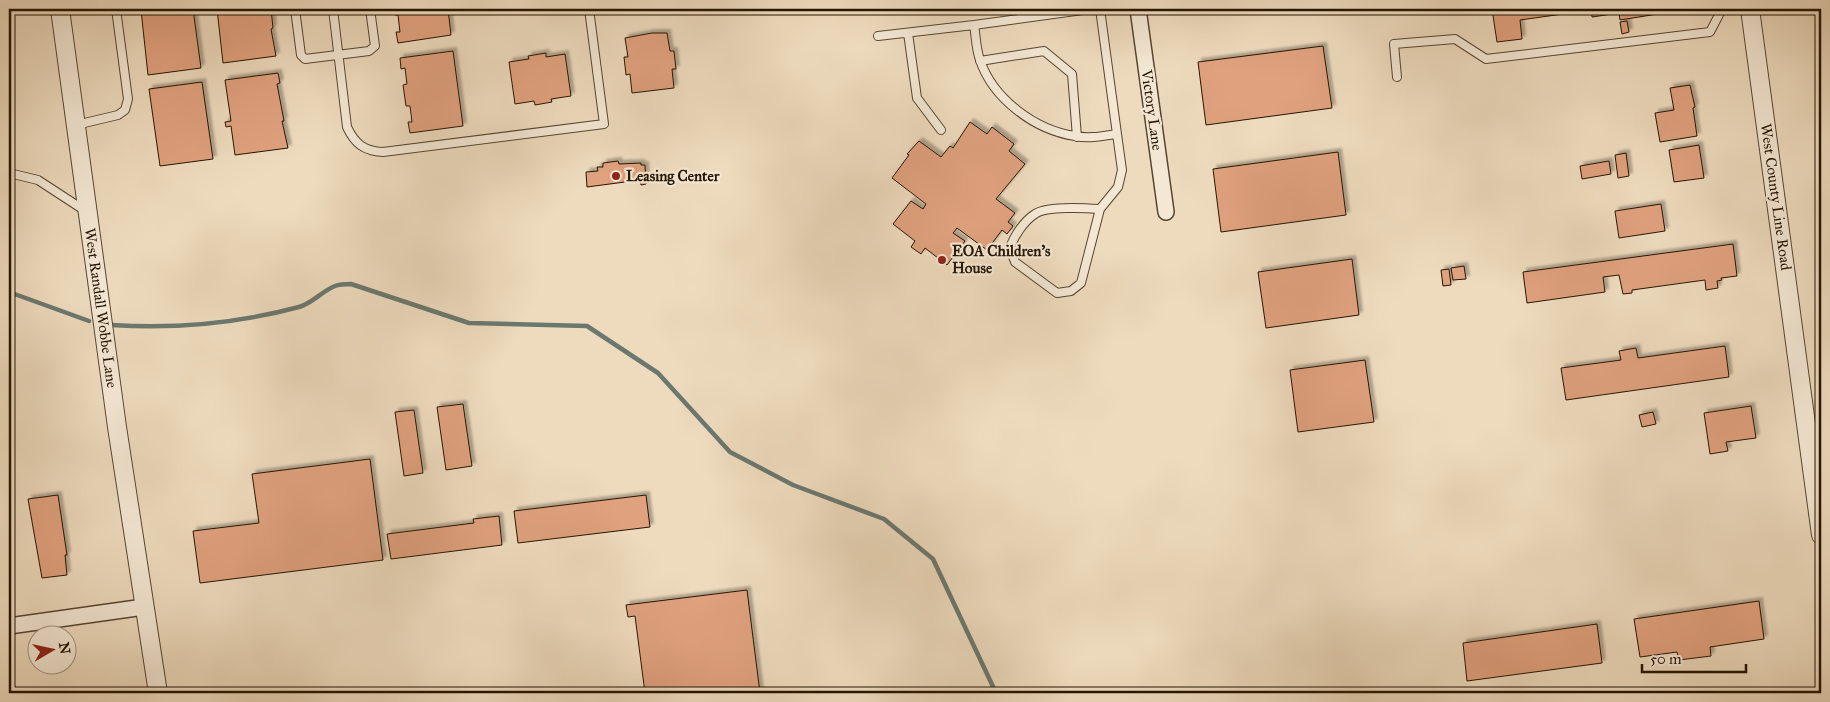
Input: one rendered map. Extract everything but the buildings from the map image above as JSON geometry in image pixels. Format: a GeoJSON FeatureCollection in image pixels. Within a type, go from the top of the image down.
{"type":"FeatureCollection","features":[{"type":"Feature","properties":{"kind":"street","name":"West Randall Wobbe Lane"},"geometry":{"type":"LineString","coordinates":[[60,9],[144,606],[158,693]]}},
{"type":"Feature","properties":{"kind":"street","name":"Victory Lane"},"geometry":{"type":"LineString","coordinates":[[1138,9],[1166,212]]}},
{"type":"Feature","properties":{"kind":"street","name":"West County Line Road"},"geometry":{"type":"LineString","coordinates":[[1750,9],[1821,535]]}},
{"type":"Feature","properties":{"kind":"street"},"geometry":{"type":"LineString","coordinates":[[9,626],[144,606]]}},
{"type":"Feature","properties":{"kind":"lane"},"geometry":{"type":"LineString","coordinates":[[76,125],[118,115],[125,110],[128,99],[116,9]]}},
{"type":"Feature","properties":{"kind":"lane"},"geometry":{"type":"LineString","coordinates":[[296,9],[301,55],[305,59],[369,51],[375,46],[370,9]]}},
{"type":"Feature","properties":{"kind":"lane"},"geometry":{"type":"LineString","coordinates":[[333,9],[347,127],[353,139],[361,147],[383,152],[604,124],[589,9]]}},
{"type":"Feature","properties":{"kind":"lane"},"geometry":{"type":"LineString","coordinates":[[878,36],[1090,9]]}},
{"type":"Feature","properties":{"kind":"lane"},"geometry":{"type":"LineString","coordinates":[[1100,9],[1122,170],[1118,187],[1100,209],[1081,283],[1071,291],[1057,292],[1015,262],[1010,248],[1014,236],[1035,213],[1074,207],[1100,209]]}},
{"type":"Feature","properties":{"kind":"lane"},"geometry":{"type":"LineString","coordinates":[[1396,77],[1394,44],[1455,39],[1486,59],[1710,32],[1722,9]]}},
{"type":"Feature","properties":{"kind":"lane"},"geometry":{"type":"LineString","coordinates":[[974,25],[980,61],[990,80],[1009,103],[1032,121],[1054,132],[1077,137],[1098,137],[1117,134]]}},
{"type":"Feature","properties":{"kind":"lane"},"geometry":{"type":"LineString","coordinates":[[908,33],[917,98],[941,130]]}},
{"type":"Feature","properties":{"kind":"lane"},"geometry":{"type":"LineString","coordinates":[[980,61],[1044,51],[1072,74],[1077,137]]}},
{"type":"Feature","properties":{"kind":"lane"},"geometry":{"type":"LineString","coordinates":[[9,173],[38,180],[88,212]]}},
{"type":"Feature","properties":{"kind":"waterway"},"geometry":{"type":"LineString","coordinates":[[112,325],[159,326],[230,321],[299,307],[309,303],[335,286],[351,284],[469,323],[587,326],[658,373],[730,452],[793,485],[884,519],[933,559],[996,693]]}},
{"type":"Feature","properties":{"kind":"waterway"},"geometry":{"type":"LineString","coordinates":[[9,292],[89,321]]}},
{"type":"Feature","properties":{"kind":"place","name":"Leasing Center"},"geometry":{"type":"Point","coordinates":[616,176]}},
{"type":"Feature","properties":{"kind":"place","name":"EOA Children’s House"},"geometry":{"type":"Point","coordinates":[942,260]}}]}
